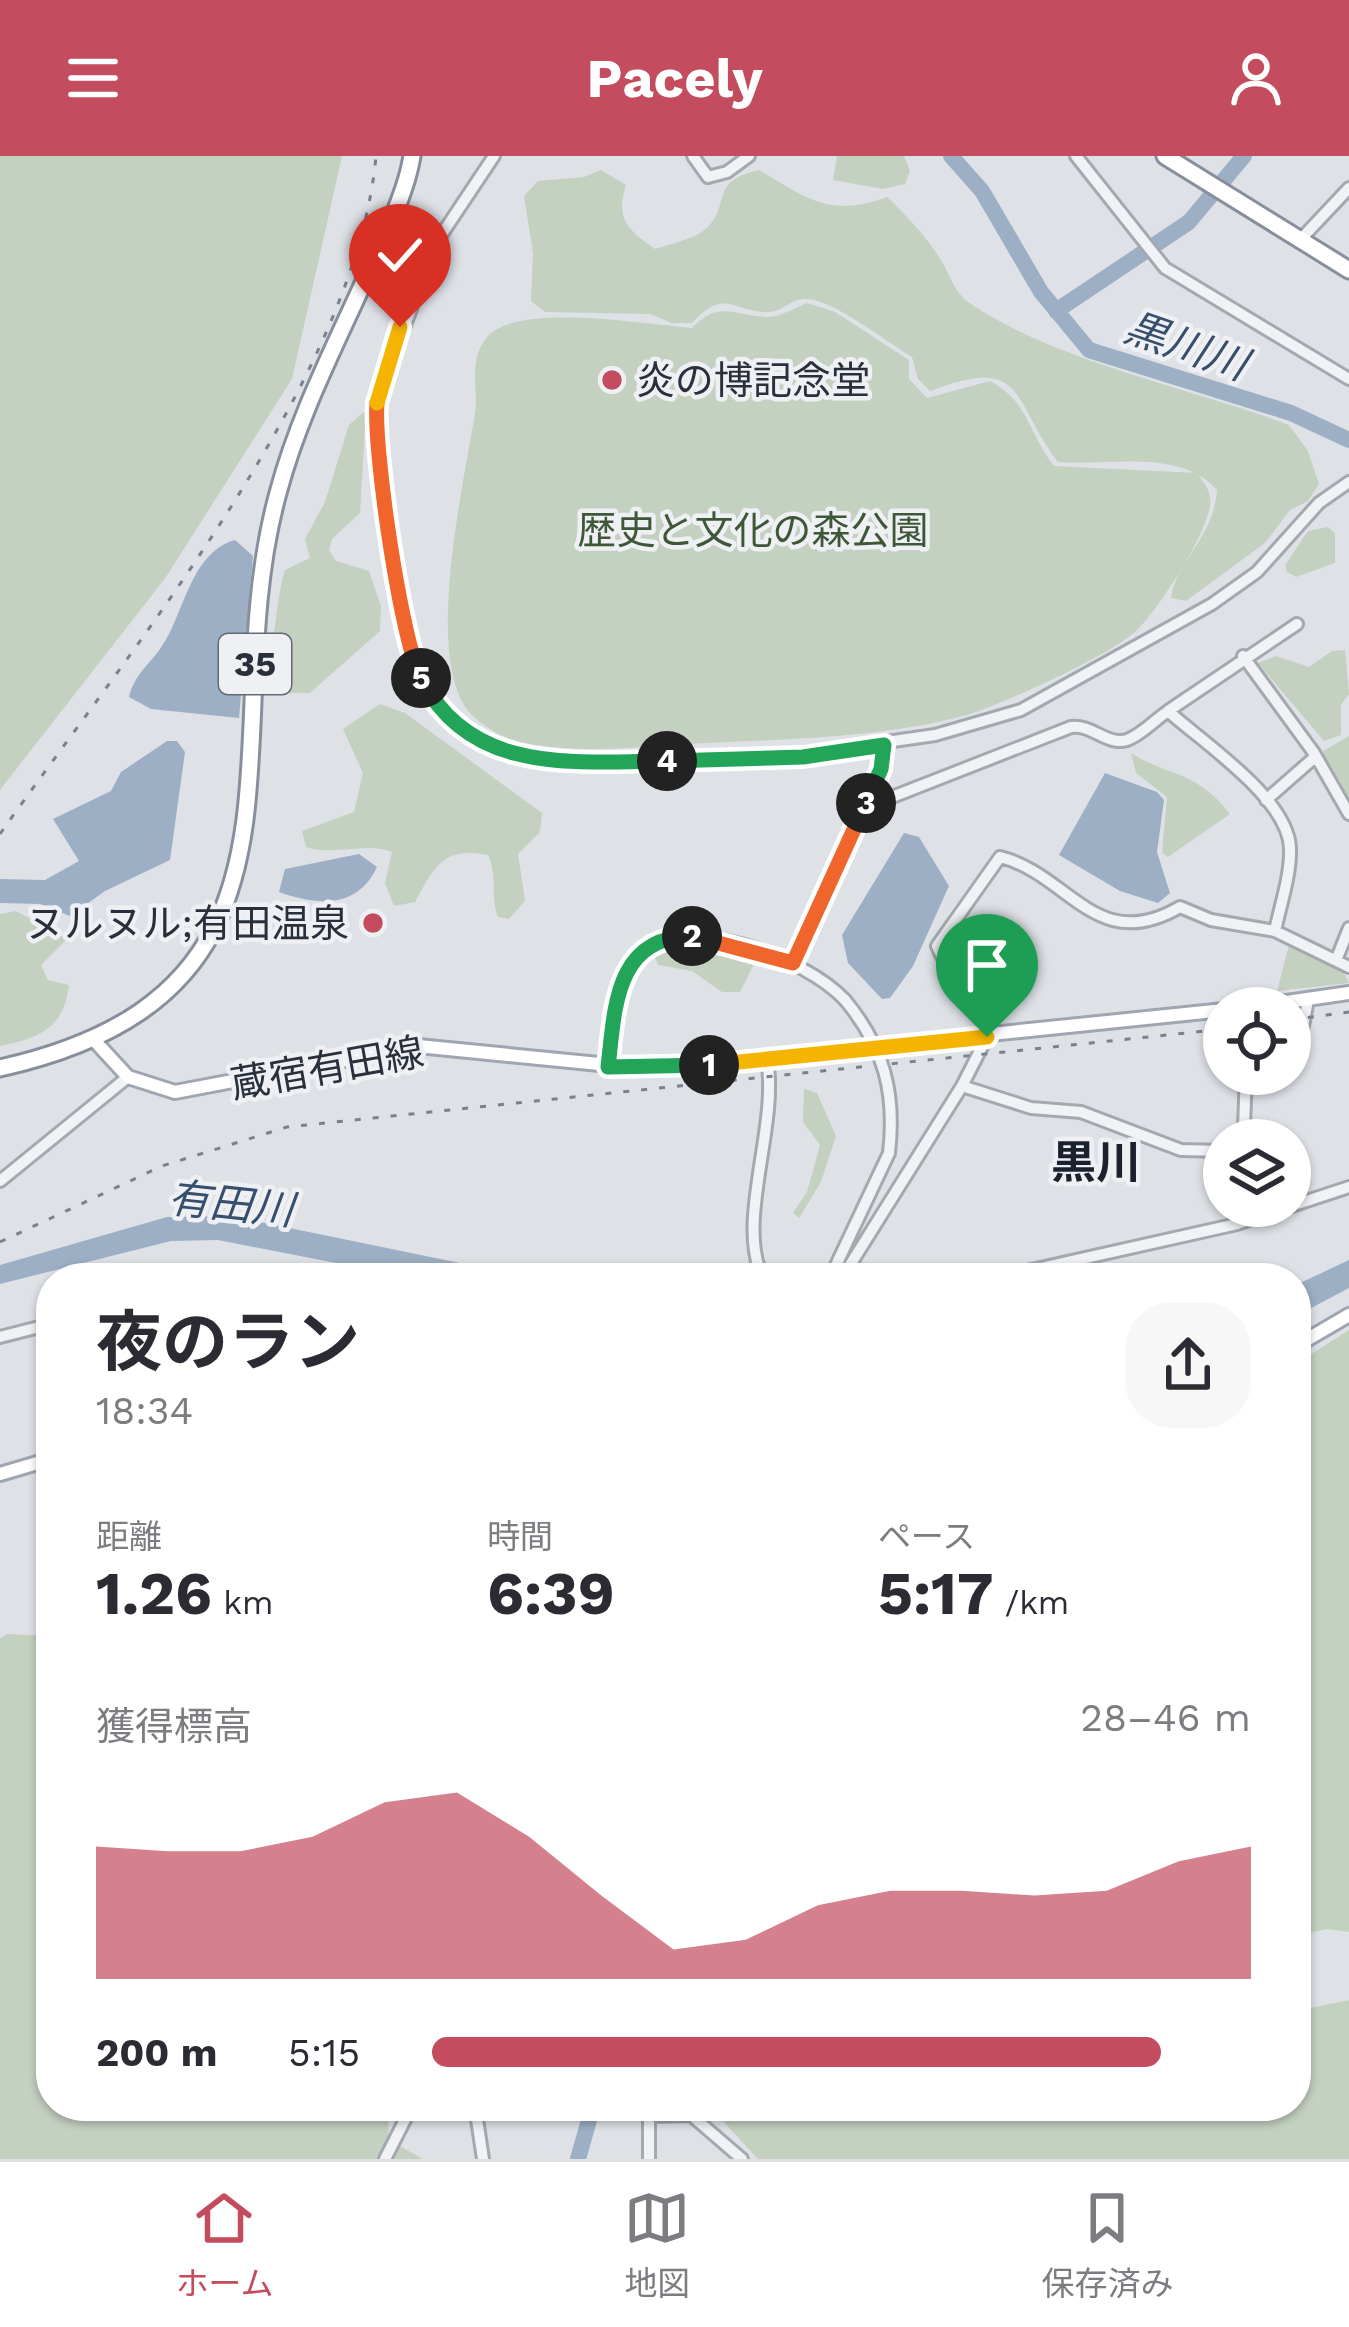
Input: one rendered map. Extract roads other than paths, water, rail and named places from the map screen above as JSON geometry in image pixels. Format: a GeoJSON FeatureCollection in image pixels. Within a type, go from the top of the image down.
{"type":"FeatureCollection","features":[{"type":"Feature","properties":{"kind":"highway","name":"35"},"geometry":{"type":"LineString","coordinates":[[0,1068],[93,1039],[152,1004],[188,968],[234,889],[247,833],[259,604],[277,494],[308,408],[383,240],[412,156]]}},
{"type":"Feature","properties":{"kind":"highway"},"geometry":{"type":"LineString","coordinates":[[1165,156],[1349,269]]}},
{"type":"Feature","properties":{"kind":"main road"},"geometry":{"type":"LineString","coordinates":[[1311,999],[1349,993]]}},
{"type":"Feature","properties":{"kind":"main road","name":"蔵宿有田線"},"geometry":{"type":"LineString","coordinates":[[128,1076],[152,1088],[203,1090],[377,1050],[418,1046],[608,1067],[767,1060],[1203,1012]]}},
{"type":"Feature","properties":{"kind":"main road"},"geometry":{"type":"LineString","coordinates":[[93,1039],[128,1076]]}},
{"type":"Feature","properties":{"kind":"main road"},"geometry":{"type":"LineString","coordinates":[[1311,1337],[1349,1315]]}},
{"type":"Feature","properties":{"kind":"main road"},"geometry":{"type":"LineString","coordinates":[[0,1474],[36,1463]]}},
{"type":"Feature","properties":{"kind":"street"},"geometry":{"type":"LineString","coordinates":[[494,156],[428,255],[383,371],[377,439],[417,670],[443,713],[501,752],[541,760],[761,760],[967,729],[1021,710],[1212,604],[1257,572],[1319,503],[1349,482]]}},
{"type":"Feature","properties":{"kind":"street"},"geometry":{"type":"LineString","coordinates":[[693,156],[708,177],[728,172],[749,156]]}},
{"type":"Feature","properties":{"kind":"street"},"geometry":{"type":"LineString","coordinates":[[1076,156],[1165,268],[1349,379]]}},
{"type":"Feature","properties":{"kind":"street"},"geometry":{"type":"LineString","coordinates":[[1300,239],[1349,188]]}},
{"type":"Feature","properties":{"kind":"street"},"geometry":{"type":"LineString","coordinates":[[383,240],[402,248],[414,262],[417,285]]}},
{"type":"Feature","properties":{"kind":"street"},"geometry":{"type":"LineString","coordinates":[[864,808],[1071,727],[1079,725],[1119,742],[1127,740],[1243,656],[1297,624]]}},
{"type":"Feature","properties":{"kind":"street"},"geometry":{"type":"LineString","coordinates":[[1243,656],[1349,814]]}},
{"type":"Feature","properties":{"kind":"street"},"geometry":{"type":"LineString","coordinates":[[1168,711],[1266,800],[1290,845],[1275,932]]}},
{"type":"Feature","properties":{"kind":"street"},"geometry":{"type":"LineString","coordinates":[[793,963],[881,769],[884,745]]}},
{"type":"Feature","properties":{"kind":"street"},"geometry":{"type":"LineString","coordinates":[[1266,800],[1315,757]]}},
{"type":"Feature","properties":{"kind":"street"},"geometry":{"type":"LineString","coordinates":[[851,1263],[962,1086],[987,1037],[974,997],[943,964],[937,946],[1000,856],[1041,878],[1093,917],[1150,923],[1180,907],[1211,920],[1275,932],[1349,967]]}},
{"type":"Feature","properties":{"kind":"street"},"geometry":{"type":"LineString","coordinates":[[1337,958],[1349,928]]}},
{"type":"Feature","properties":{"kind":"street"},"geometry":{"type":"LineString","coordinates":[[608,1067],[620,981],[645,949],[674,937],[695,936],[793,963],[845,1000],[872,1036],[890,1083],[890,1153],[837,1263]]}},
{"type":"Feature","properties":{"kind":"street"},"geometry":{"type":"LineString","coordinates":[[758,1263],[753,1250],[765,1159],[767,1060]]}},
{"type":"Feature","properties":{"kind":"street"},"geometry":{"type":"LineString","coordinates":[[0,1181],[128,1076]]}},
{"type":"Feature","properties":{"kind":"street"},"geometry":{"type":"LineString","coordinates":[[962,1086],[1030,1108],[1082,1112],[1180,1150],[1203,1151]]}},
{"type":"Feature","properties":{"kind":"street"},"geometry":{"type":"LineString","coordinates":[[1311,1200],[1349,1187]]}},
{"type":"Feature","properties":{"kind":"street"},"geometry":{"type":"LineString","coordinates":[[1058,1263],[1206,1227]]}},
{"type":"Feature","properties":{"kind":"street"},"geometry":{"type":"LineString","coordinates":[[0,1337],[36,1328]]}},
{"type":"Feature","properties":{"kind":"street"},"geometry":{"type":"LineString","coordinates":[[385,2159],[404,2121]]}},
{"type":"Feature","properties":{"kind":"street"},"geometry":{"type":"LineString","coordinates":[[478,2121],[483,2159]]}},
{"type":"Feature","properties":{"kind":"street"},"geometry":{"type":"LineString","coordinates":[[649,2121],[649,2159]]}},
{"type":"Feature","properties":{"kind":"street"},"geometry":{"type":"LineString","coordinates":[[698,2121],[742,2159]]}},
{"type":"Feature","properties":{"kind":"water"},"geometry":{"type":"Polygon","coordinates":[[[235,540],[253,556],[239,718],[151,709],[129,697],[138,676],[168,636],[197,572],[220,547],[235,540]]]}},
{"type":"Feature","properties":{"kind":"water"},"geometry":{"type":"Polygon","coordinates":[[[167,741],[177,741],[185,752],[170,860],[105,891],[70,916],[40,904],[0,903],[0,879],[45,880],[79,861],[53,819],[111,791],[121,772],[167,741]]]}},
{"type":"Feature","properties":{"kind":"water"},"geometry":{"type":"Polygon","coordinates":[[[1105,773],[1157,792],[1164,800],[1157,852],[1170,893],[1158,903],[1120,891],[1059,855],[1105,773]]]}},
{"type":"Feature","properties":{"kind":"water"},"geometry":{"type":"Polygon","coordinates":[[[904,833],[919,837],[949,886],[913,966],[890,998],[882,999],[848,963],[842,935],[904,833]]]}},
{"type":"Feature","properties":{"kind":"water"},"geometry":{"type":"Polygon","coordinates":[[[359,854],[377,867],[369,881],[347,897],[307,900],[279,892],[285,869],[359,854]]]}},
{"type":"Feature","properties":{"kind":"water"},"geometry":{"type":"Polygon","coordinates":[[[231,1216],[460,1263],[336,1263],[218,1240],[171,1241],[84,1263],[36,1263],[36,1275],[0,1284],[0,1265],[167,1217],[231,1216]]]}},
{"type":"Feature","properties":{"kind":"water"},"geometry":{"type":"Polygon","coordinates":[[[1349,1260],[1349,1288],[1311,1308],[1311,1278],[1349,1260]]]}},
{"type":"Feature","properties":{"kind":"waterway","name":"黒川川"},"geometry":{"type":"LineString","coordinates":[[951,156],[982,191],[1041,292],[1089,350],[1291,413],[1349,440]]}},
{"type":"Feature","properties":{"kind":"waterway"},"geometry":{"type":"LineString","coordinates":[[1056,311],[1189,222],[1244,156]]}},
{"type":"Feature","properties":{"kind":"waterway"},"geometry":{"type":"LineString","coordinates":[[578,2159],[589,2121]]}},
{"type":"Feature","properties":{"kind":"railway"},"geometry":{"type":"LineString","coordinates":[[0,834],[170,599],[282,421],[327,331],[359,242],[376,156]]}},
{"type":"Feature","properties":{"kind":"railway"},"geometry":{"type":"LineString","coordinates":[[1311,1017],[1349,1012]]}},
{"type":"Feature","properties":{"kind":"railway"},"geometry":{"type":"LineString","coordinates":[[0,1242],[162,1166],[287,1127],[1203,1031]]}},
{"type":"Feature","properties":{"kind":"place","name":"炎の博記念堂"},"geometry":{"type":"Point","coordinates":[612,380]}},
{"type":"Feature","properties":{"kind":"place","name":"ヌルヌル;有田温泉"},"geometry":{"type":"Point","coordinates":[373,923]}},
{"type":"Feature","properties":{"kind":"district","name":"黒川"},"geometry":{"type":"Point","coordinates":[1096,1162]}},
{"type":"Feature","properties":{"kind":"park label","name":"歴史と文化の森公園"},"geometry":{"type":"Point","coordinates":[753,530]}},
{"type":"Feature","properties":{"kind":"water label","name":"有田川"},"geometry":{"type":"Point","coordinates":[231,1204]}}]}
